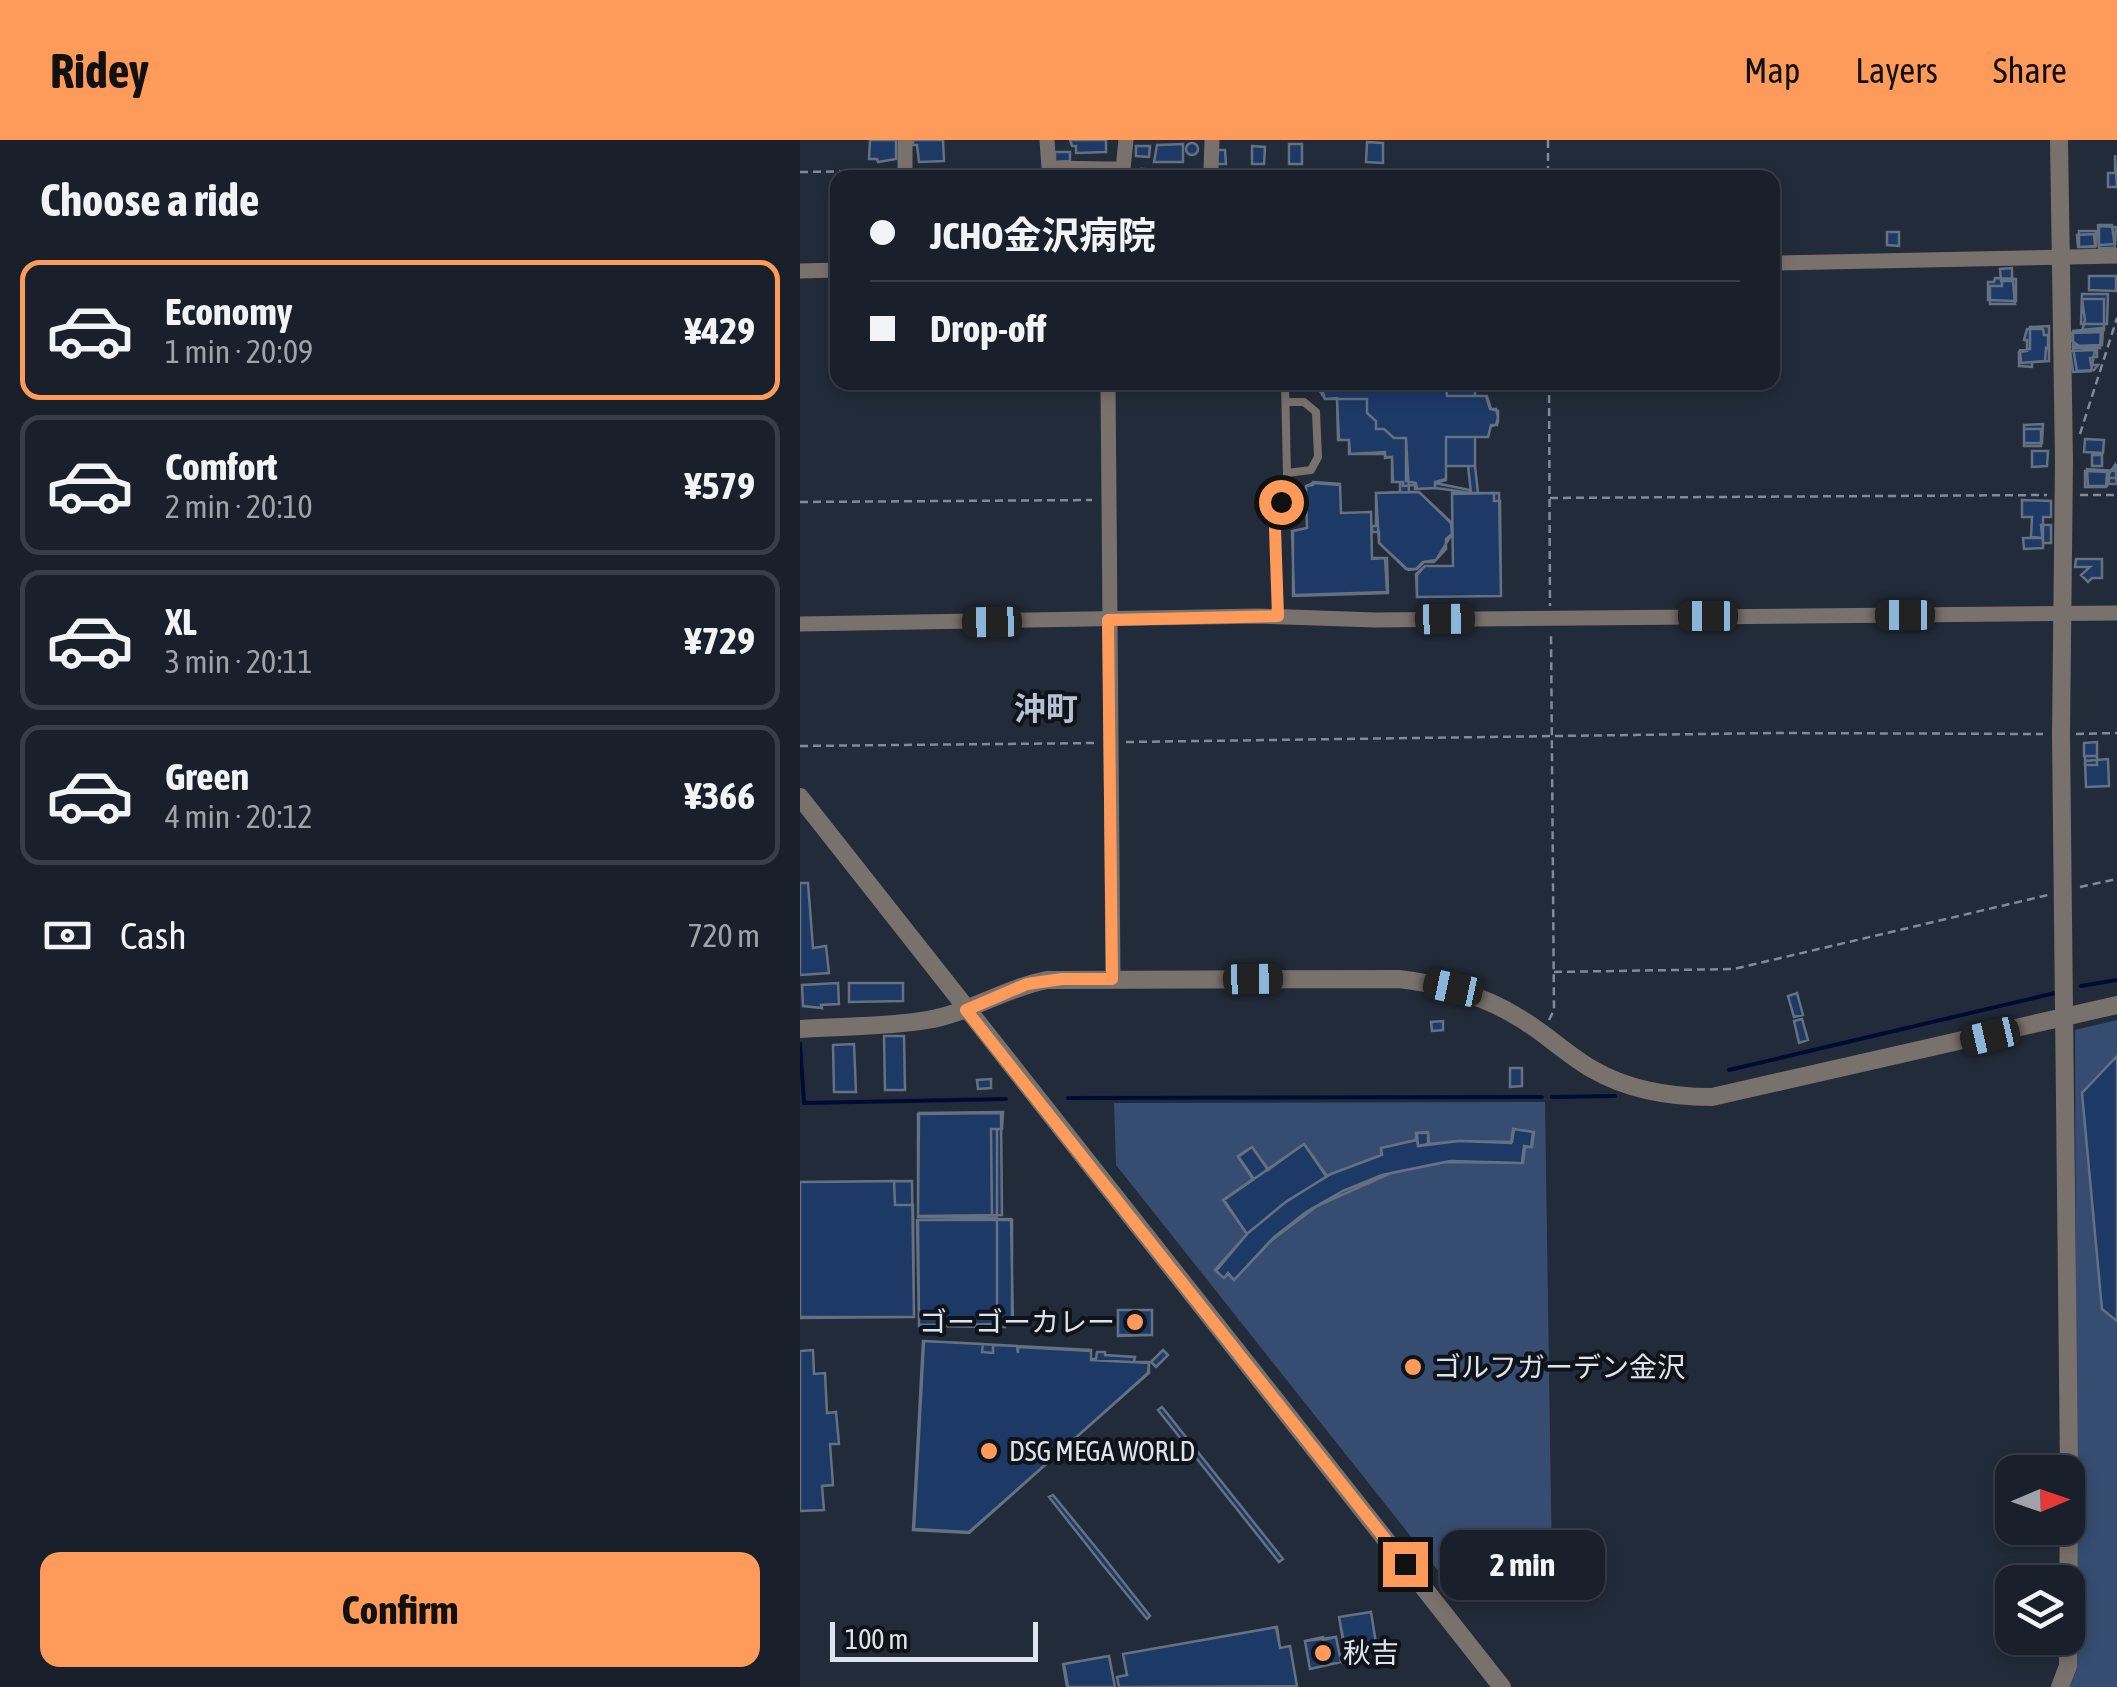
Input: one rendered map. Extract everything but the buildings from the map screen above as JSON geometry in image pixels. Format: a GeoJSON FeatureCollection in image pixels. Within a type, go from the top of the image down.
{"type":"FeatureCollection","features":[{"type":"Feature","properties":{"kind":"street"},"geometry":{"type":"LineString","coordinates":[[905,140],[905,170]]}},
{"type":"Feature","properties":{"kind":"street"},"geometry":{"type":"LineString","coordinates":[[1047,140],[1050,168],[1082,170]]}},
{"type":"Feature","properties":{"kind":"street"},"geometry":{"type":"LineString","coordinates":[[1114,170],[1126,140]]}},
{"type":"Feature","properties":{"kind":"street"},"geometry":{"type":"LineString","coordinates":[[1211,170],[1212,140]]}},
{"type":"Feature","properties":{"kind":"street"},"geometry":{"type":"LineString","coordinates":[[2060,140],[2064,461],[2061,892],[2069,1488],[2068,1666],[2060,1687]]}},
{"type":"Feature","properties":{"kind":"street"},"geometry":{"type":"LineString","coordinates":[[1780,263],[2117,256]]}},
{"type":"Feature","properties":{"kind":"street"},"geometry":{"type":"LineString","coordinates":[[800,270],[830,270]]}},
{"type":"Feature","properties":{"kind":"street"},"geometry":{"type":"LineString","coordinates":[[1108,390],[1112,979]]}},
{"type":"Feature","properties":{"kind":"street"},"geometry":{"type":"LineString","coordinates":[[800,624],[1278,616],[1375,620],[2117,613]]}},
{"type":"Feature","properties":{"kind":"street"},"geometry":{"type":"LineString","coordinates":[[800,797],[1502,1687]]}},
{"type":"Feature","properties":{"kind":"street"},"geometry":{"type":"LineString","coordinates":[[800,1028],[926,1020],[966,1010],[1027,984],[1062,979],[1399,979],[1453,988],[1483,998],[1591,1068],[1618,1081],[1656,1092],[1712,1097],[2117,1006]]}},
{"type":"Feature","properties":{"kind":"lane"},"geometry":{"type":"LineString","coordinates":[[1278,616],[1275,529],[1287,473],[1286,390]]}},
{"type":"Feature","properties":{"kind":"lane"},"geometry":{"type":"LineString","coordinates":[[1286,402],[1304,402],[1313,408],[1317,417],[1318,457],[1311,470],[1287,473]]}},
{"type":"Feature","properties":{"kind":"path"},"geometry":{"type":"LineString","coordinates":[[1548,140],[1548,170]]}},
{"type":"Feature","properties":{"kind":"path"},"geometry":{"type":"LineString","coordinates":[[800,172],[830,173]]}},
{"type":"Feature","properties":{"kind":"path"},"geometry":{"type":"LineString","coordinates":[[2064,461],[2084,426],[2117,318]]}},
{"type":"Feature","properties":{"kind":"path"},"geometry":{"type":"LineString","coordinates":[[1542,1033],[1554,1010],[1548,390]]}},
{"type":"Feature","properties":{"kind":"path"},"geometry":{"type":"LineString","coordinates":[[1549,498],[2117,495]]}},
{"type":"Feature","properties":{"kind":"path"},"geometry":{"type":"LineString","coordinates":[[800,502],[1108,500]]}},
{"type":"Feature","properties":{"kind":"path"},"geometry":{"type":"LineString","coordinates":[[800,746],[1775,733],[2117,733]]}},
{"type":"Feature","properties":{"kind":"path"},"geometry":{"type":"LineString","coordinates":[[1553,972],[1734,968],[2117,878]]}},
{"type":"Feature","properties":{"kind":"shaded area"},"geometry":{"type":"Polygon","coordinates":[[[2117,1020],[2117,1687],[2070,1687],[2077,1655],[2085,1655],[2085,1565],[2077,1565],[2077,1545],[2085,1545],[2085,1455],[2076,1455],[2075,1030],[2117,1020]]]}},
{"type":"Feature","properties":{"kind":"shaded area","name":"ゴルフガーデン金沢"},"geometry":{"type":"Polygon","coordinates":[[[1545,1102],[1552,1570],[1451,1587],[1116,1165],[1114,1103],[1545,1102]]]}},
{"type":"Feature","properties":{"kind":"waterway"},"geometry":{"type":"LineString","coordinates":[[2081,986],[2117,980]]}},
{"type":"Feature","properties":{"kind":"waterway"},"geometry":{"type":"LineString","coordinates":[[1729,1070],[2055,993]]}},
{"type":"Feature","properties":{"kind":"waterway"},"geometry":{"type":"LineString","coordinates":[[800,1044],[804,1103],[1006,1099]]}},
{"type":"Feature","properties":{"kind":"waterway"},"geometry":{"type":"LineString","coordinates":[[1552,1097],[1615,1096]]}},
{"type":"Feature","properties":{"kind":"waterway"},"geometry":{"type":"LineString","coordinates":[[1068,1098],[1542,1097]]}},
{"type":"Feature","properties":{"kind":"place","name":"ゴーゴーカレー"},"geometry":{"type":"Point","coordinates":[1135,1322]}},
{"type":"Feature","properties":{"kind":"place","name":"ゴルフガーデン金沢"},"geometry":{"type":"Point","coordinates":[1413,1367]}},
{"type":"Feature","properties":{"kind":"place","name":"DSG MEGA WORLD"},"geometry":{"type":"Point","coordinates":[989,1451]}},
{"type":"Feature","properties":{"kind":"place","name":"秋吉"},"geometry":{"type":"Point","coordinates":[1323,1653]}},
{"type":"Feature","properties":{"kind":"district","name":"沖町"},"geometry":{"type":"Point","coordinates":[1046,709]}},
{"type":"Feature","properties":{"kind":"route"},"geometry":{"type":"LineString","coordinates":[[1281,502],[1275,529],[1278,616],[1108,620],[1112,979],[1027,984],[966,1010],[1405,1564]]}}]}
